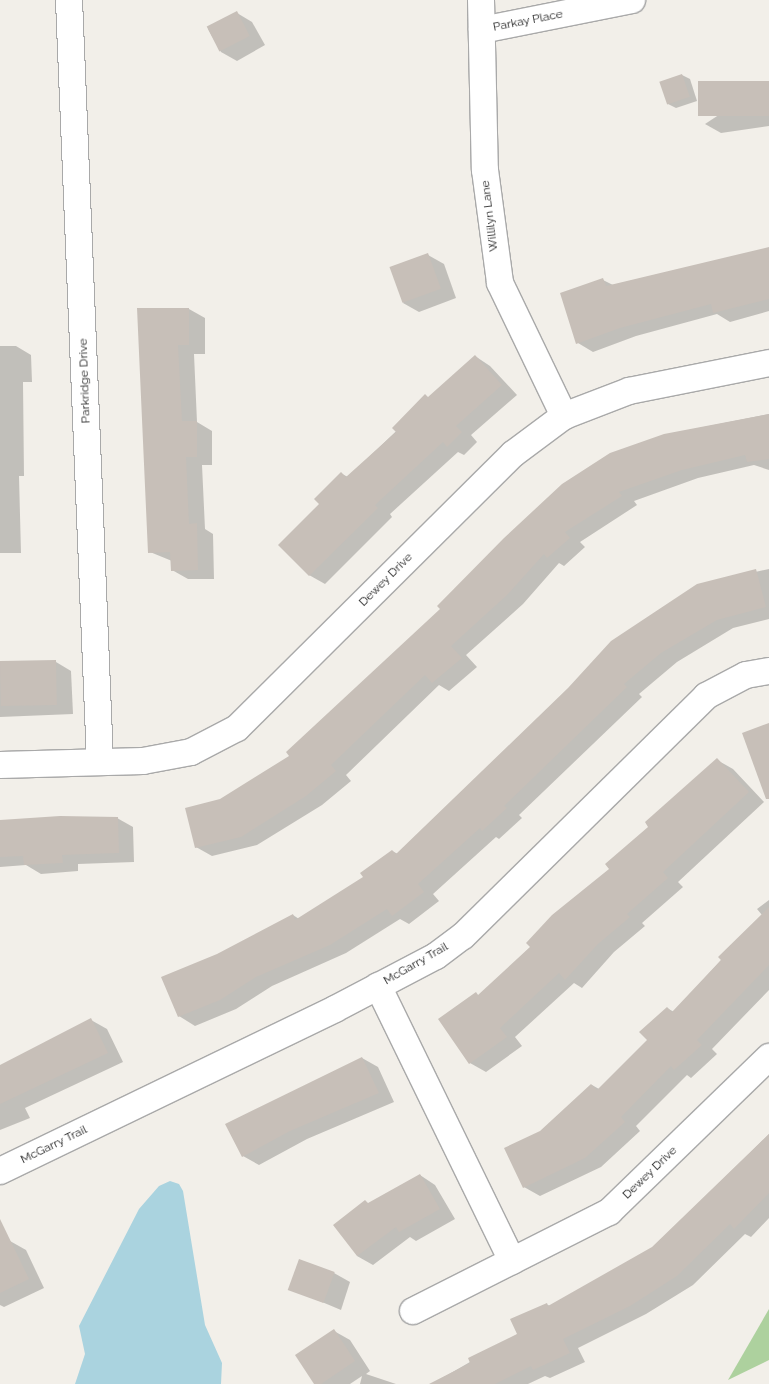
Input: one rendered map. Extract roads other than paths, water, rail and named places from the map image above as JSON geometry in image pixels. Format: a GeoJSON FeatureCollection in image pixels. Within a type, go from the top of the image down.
{"type":"FeatureCollection","features":[{"type":"Feature","properties":{"kind":"street","name":"Parkridge Drive"},"geometry":{"type":"LineString","coordinates":[[69,0],[100,761]]}},
{"type":"Feature","properties":{"kind":"street","name":"Willilyn Lane"},"geometry":{"type":"LineString","coordinates":[[481,0],[485,170],[500,283],[564,416]]}},
{"type":"Feature","properties":{"kind":"street","name":"Parkay Place"},"geometry":{"type":"LineString","coordinates":[[482,30],[632,0]]}},
{"type":"Feature","properties":{"kind":"street","name":"Dewey Drive"},"geometry":{"type":"LineString","coordinates":[[0,765],[100,761],[143,762],[191,752],[237,728],[513,454],[564,416],[629,391],[769,362]]}},
{"type":"Feature","properties":{"kind":"street","name":"McGarry Trail"},"geometry":{"type":"LineString","coordinates":[[0,1171],[436,956],[463,936],[706,696],[746,675],[769,671]]}},
{"type":"Feature","properties":{"kind":"street"},"geometry":{"type":"LineString","coordinates":[[378,986],[512,1261]]}},
{"type":"Feature","properties":{"kind":"street","name":"Dewey Drive"},"geometry":{"type":"LineString","coordinates":[[413,1311],[609,1212],[769,1057]]}},
{"type":"Feature","properties":{"kind":"water"},"geometry":{"type":"Polygon","coordinates":[[[170,1181],[179,1184],[183,1191],[205,1325],[222,1363],[221,1384],[75,1384],[85,1354],[79,1326],[139,1209],[159,1186],[170,1181]]]}}]}
